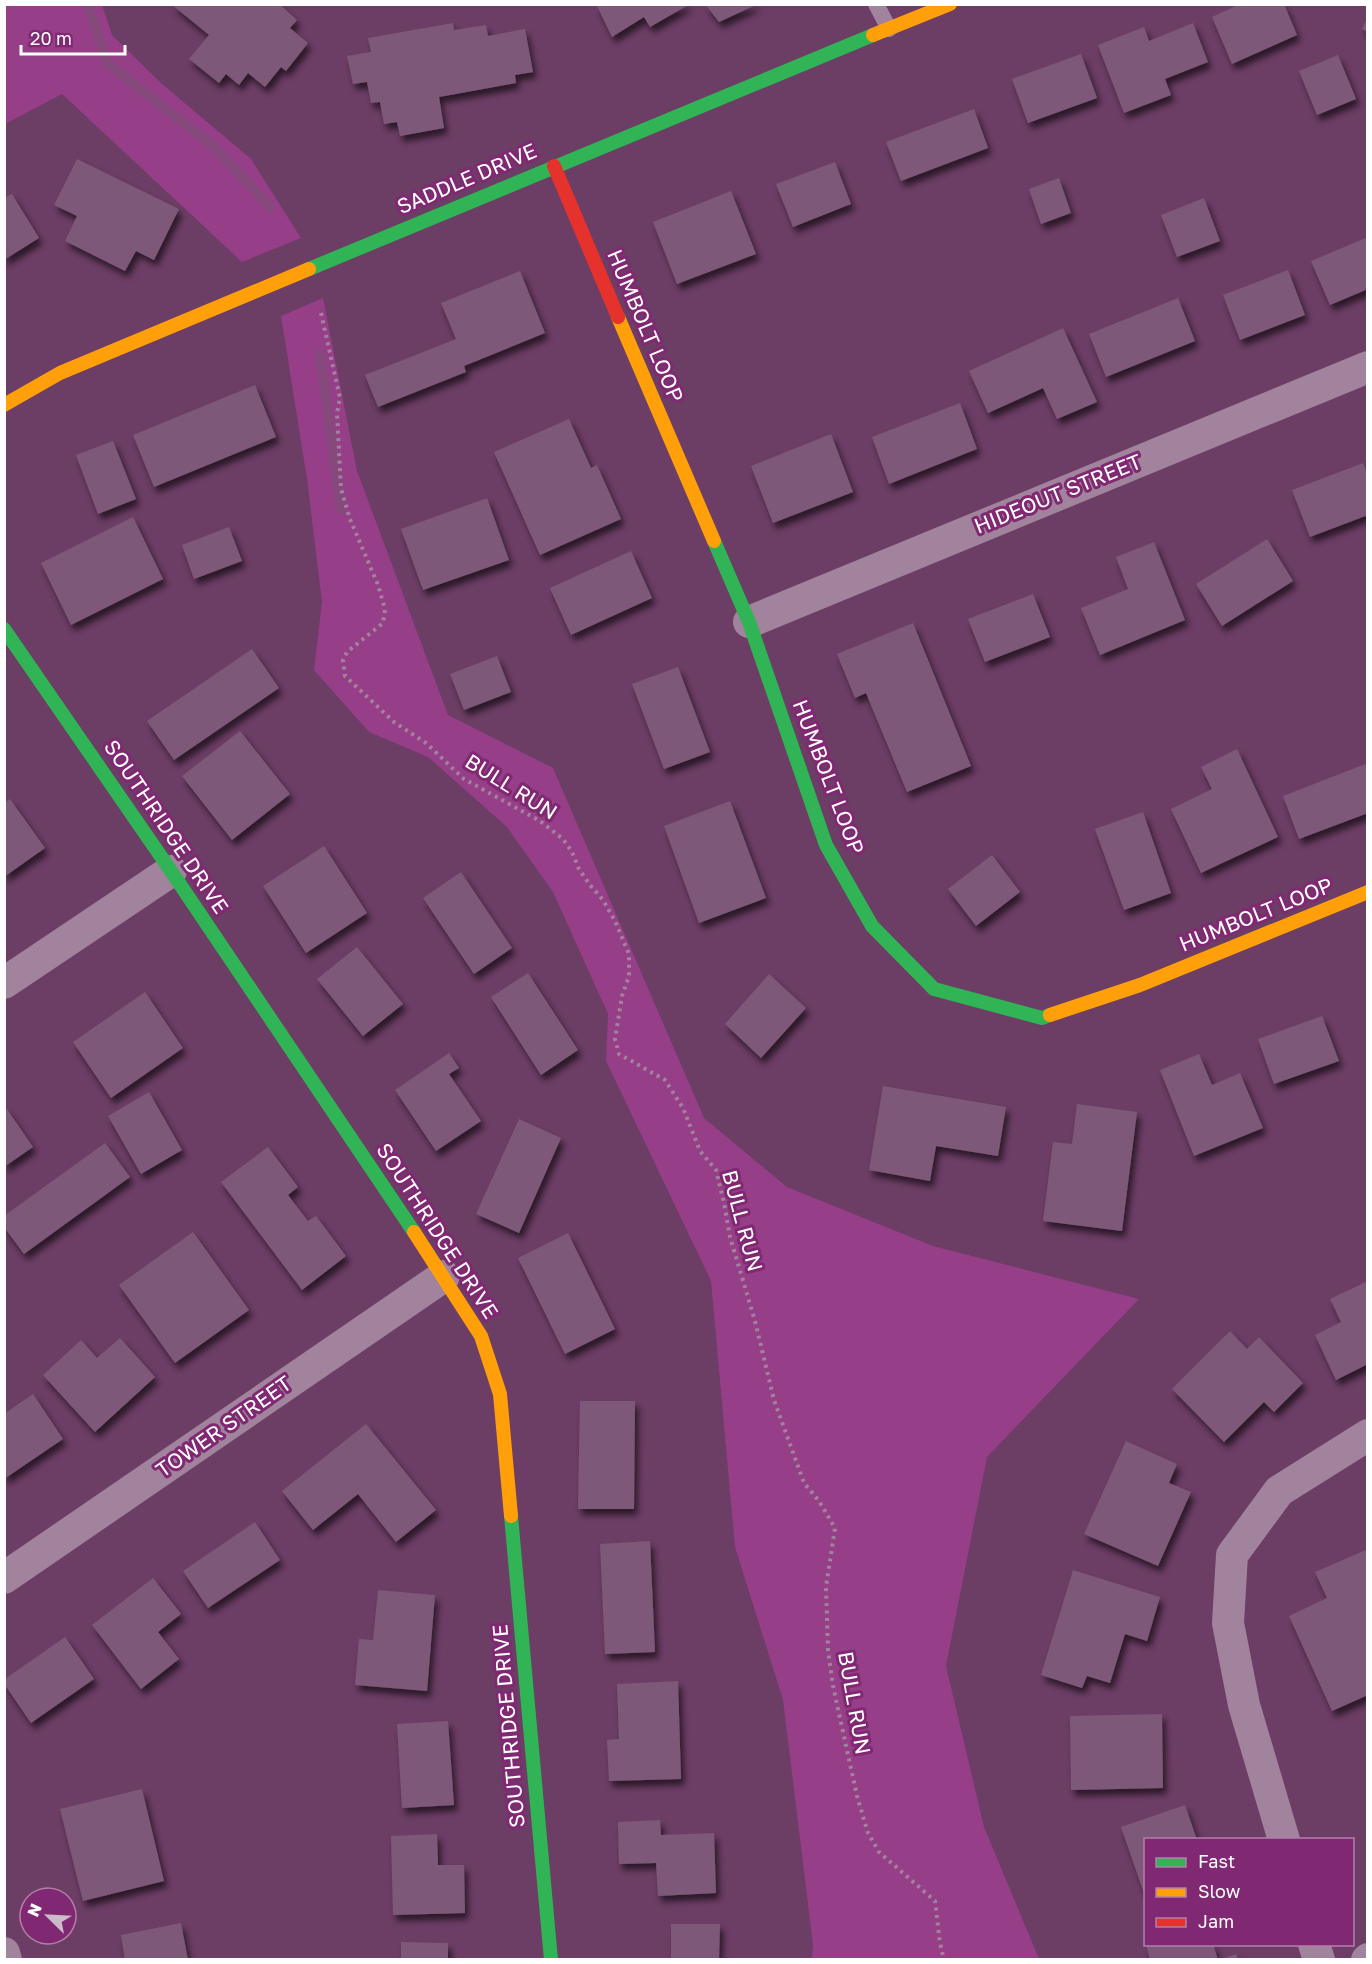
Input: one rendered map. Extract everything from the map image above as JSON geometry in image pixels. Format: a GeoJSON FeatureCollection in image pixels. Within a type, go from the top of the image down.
{"type":"FeatureCollection","features":[{"type":"Feature","properties":{"kind":"street","name":"SADDLE DRIVE"},"geometry":{"type":"LineString","coordinates":[[4,405],[60,373],[554,166],[950,4]]}},
{"type":"Feature","properties":{"kind":"street","name":"HUMBOLT LOOP"},"geometry":{"type":"LineString","coordinates":[[554,166],[749,622],[826,845],[873,926],[934,989],[1042,1018],[1140,985],[1368,892]]}},
{"type":"Feature","properties":{"kind":"street","name":"HIDEOUT STREET"},"geometry":{"type":"LineString","coordinates":[[749,622],[1368,367]]}},
{"type":"Feature","properties":{"kind":"street","name":"SOUTHRIDGE DRIVE"},"geometry":{"type":"LineString","coordinates":[[4,629],[171,871],[444,1276],[481,1336],[500,1394],[551,1959]]}},
{"type":"Feature","properties":{"kind":"street"},"geometry":{"type":"LineString","coordinates":[[4,983],[171,871]]}},
{"type":"Feature","properties":{"kind":"street","name":"TOWER STREET"},"geometry":{"type":"LineString","coordinates":[[4,1578],[444,1276]]}},
{"type":"Feature","properties":{"kind":"street"},"geometry":{"type":"LineString","coordinates":[[1284,1838],[1244,1705],[1228,1623],[1232,1555],[1279,1491],[1368,1435]]}},
{"type":"Feature","properties":{"kind":"street"},"geometry":{"type":"LineString","coordinates":[[4,1953],[6,1959]]}},
{"type":"Feature","properties":{"kind":"lane"},"geometry":{"type":"LineString","coordinates":[[876,4],[889,29]]}},
{"type":"Feature","properties":{"kind":"path","name":"BULL RUN"},"geometry":{"type":"LineString","coordinates":[[321,313],[340,398],[337,413],[341,489],[350,519],[378,585],[385,609],[382,623],[347,652],[343,660],[345,676],[394,722],[426,743],[464,779],[540,821],[563,839],[572,852],[579,869],[603,900],[615,921],[629,954],[629,976],[622,996],[615,1038],[619,1054],[665,1080],[683,1108],[700,1151],[716,1170],[730,1237],[755,1321],[774,1400],[804,1483],[819,1501],[835,1528],[826,1587],[828,1650],[833,1686],[860,1806],[868,1833],[879,1852],[935,1901],[944,1959]]}},
{"type":"Feature","properties":{"kind":"shaded area"},"geometry":{"type":"Polygon","coordinates":[[[5,4],[102,5],[112,35],[161,83],[251,159],[301,238],[242,262],[62,94],[5,124],[5,4]]]}},
{"type":"Feature","properties":{"kind":"shaded area"},"geometry":{"type":"Polygon","coordinates":[[[323,298],[357,471],[448,715],[553,768],[704,1118],[787,1187],[933,1246],[1139,1299],[987,1457],[946,1666],[984,1827],[1039,1959],[812,1959],[813,1945],[783,1700],[735,1547],[711,1281],[606,1061],[608,1014],[553,892],[507,827],[428,757],[369,732],[314,670],[322,602],[307,479],[281,316],[323,298]]]}},
{"type":"Feature","properties":{"kind":"building"},"geometry":{"type":"Polygon","coordinates":[[[171,4],[279,4],[297,20],[290,28],[308,43],[286,71],[281,67],[265,87],[248,73],[239,85],[226,74],[219,83],[189,59],[209,35],[171,4]]]}},
{"type":"Feature","properties":{"kind":"building"},"geometry":{"type":"Polygon","coordinates":[[[596,4],[690,4],[650,27],[644,17],[612,37],[596,4]]]}},
{"type":"Feature","properties":{"kind":"building"},"geometry":{"type":"Polygon","coordinates":[[[705,4],[758,4],[719,22],[705,4]]]}},
{"type":"Feature","properties":{"kind":"building"},"geometry":{"type":"Polygon","coordinates":[[[1240,4],[1284,4],[1297,35],[1232,64],[1212,17],[1240,4]]]}},
{"type":"Feature","properties":{"kind":"building"},"geometry":{"type":"Polygon","coordinates":[[[1368,16],[1368,32],[1362,29],[1368,16]]]}},
{"type":"Feature","properties":{"kind":"building"},"geometry":{"type":"Polygon","coordinates":[[[453,23],[454,30],[486,25],[488,36],[525,29],[533,72],[515,75],[516,83],[439,97],[444,128],[400,136],[397,122],[384,124],[380,102],[371,103],[367,82],[353,84],[347,56],[371,52],[368,38],[453,23]]]}},
{"type":"Feature","properties":{"kind":"building"},"geometry":{"type":"Polygon","coordinates":[[[1193,23],[1208,62],[1165,79],[1171,95],[1124,113],[1098,45],[1144,27],[1149,41],[1193,23]]]}},
{"type":"Feature","properties":{"kind":"building"},"geometry":{"type":"Polygon","coordinates":[[[1081,54],[1097,98],[1028,123],[1012,79],[1081,54]]]}},
{"type":"Feature","properties":{"kind":"building"},"geometry":{"type":"Polygon","coordinates":[[[1338,55],[1356,99],[1317,115],[1299,71],[1338,55]]]}},
{"type":"Feature","properties":{"kind":"building"},"geometry":{"type":"Polygon","coordinates":[[[974,109],[988,148],[901,181],[886,142],[974,109]]]}},
{"type":"Feature","properties":{"kind":"building"},"geometry":{"type":"Polygon","coordinates":[[[77,159],[179,209],[154,260],[136,251],[125,271],[65,241],[77,216],[54,205],[77,159]]]}},
{"type":"Feature","properties":{"kind":"building"},"geometry":{"type":"Polygon","coordinates":[[[835,162],[851,204],[793,227],[776,184],[835,162]]]}},
{"type":"Feature","properties":{"kind":"building"},"geometry":{"type":"Polygon","coordinates":[[[1059,178],[1071,213],[1041,224],[1029,189],[1059,178]]]}},
{"type":"Feature","properties":{"kind":"building"},"geometry":{"type":"Polygon","coordinates":[[[731,191],[756,254],[677,284],[653,222],[731,191]]]}},
{"type":"Feature","properties":{"kind":"building"},"geometry":{"type":"Polygon","coordinates":[[[12,194],[39,238],[4,260],[4,198],[12,194]]]}},
{"type":"Feature","properties":{"kind":"building"},"geometry":{"type":"Polygon","coordinates":[[[1204,198],[1220,241],[1177,257],[1161,215],[1204,198]]]}},
{"type":"Feature","properties":{"kind":"building"},"geometry":{"type":"Polygon","coordinates":[[[1368,237],[1368,289],[1330,305],[1311,261],[1368,237]]]}},
{"type":"Feature","properties":{"kind":"building"},"geometry":{"type":"Polygon","coordinates":[[[1288,270],[1305,315],[1240,340],[1223,295],[1288,270]]]}},
{"type":"Feature","properties":{"kind":"building"},"geometry":{"type":"Polygon","coordinates":[[[520,271],[545,333],[464,366],[466,372],[378,407],[365,375],[456,339],[441,303],[520,271]]]}},
{"type":"Feature","properties":{"kind":"building"},"geometry":{"type":"Polygon","coordinates":[[[1178,298],[1195,341],[1106,377],[1089,334],[1178,298]]]}},
{"type":"Feature","properties":{"kind":"building"},"geometry":{"type":"Polygon","coordinates":[[[1063,328],[1097,402],[1057,419],[1043,388],[988,413],[969,371],[1063,328]]]}},
{"type":"Feature","properties":{"kind":"building"},"geometry":{"type":"Polygon","coordinates":[[[255,385],[276,437],[154,487],[133,435],[255,385]]]}},
{"type":"Feature","properties":{"kind":"building"},"geometry":{"type":"Polygon","coordinates":[[[960,403],[977,449],[889,484],[872,437],[960,403]]]}},
{"type":"Feature","properties":{"kind":"building"},"geometry":{"type":"Polygon","coordinates":[[[569,419],[591,468],[597,465],[621,519],[540,555],[494,452],[569,419]]]}},
{"type":"Feature","properties":{"kind":"building"},"geometry":{"type":"Polygon","coordinates":[[[831,434],[853,492],[773,523],[751,466],[831,434]]]}},
{"type":"Feature","properties":{"kind":"building"},"geometry":{"type":"Polygon","coordinates":[[[113,441],[136,499],[98,514],[76,455],[113,441]]]}},
{"type":"Feature","properties":{"kind":"building"},"geometry":{"type":"Polygon","coordinates":[[[1363,463],[1368,475],[1368,515],[1310,537],[1292,490],[1363,463]]]}},
{"type":"Feature","properties":{"kind":"building"},"geometry":{"type":"Polygon","coordinates":[[[487,498],[509,560],[423,590],[401,529],[487,498]]]}},
{"type":"Feature","properties":{"kind":"building"},"geometry":{"type":"Polygon","coordinates":[[[133,517],[163,579],[71,625],[41,563],[133,517]]]}},
{"type":"Feature","properties":{"kind":"building"},"geometry":{"type":"Polygon","coordinates":[[[229,527],[242,561],[194,579],[182,545],[229,527]]]}},
{"type":"Feature","properties":{"kind":"building"},"geometry":{"type":"Polygon","coordinates":[[[1267,539],[1293,581],[1222,626],[1196,584],[1267,539]]]}},
{"type":"Feature","properties":{"kind":"building"},"geometry":{"type":"Polygon","coordinates":[[[1154,542],[1185,620],[1100,655],[1081,608],[1128,589],[1116,557],[1154,542]]]}},
{"type":"Feature","properties":{"kind":"building"},"geometry":{"type":"Polygon","coordinates":[[[631,551],[652,598],[571,635],[550,588],[631,551]]]}},
{"type":"Feature","properties":{"kind":"building"},"geometry":{"type":"Polygon","coordinates":[[[1033,594],[1050,637],[985,662],[968,619],[1033,594]]]}},
{"type":"Feature","properties":{"kind":"building"},"geometry":{"type":"Polygon","coordinates":[[[913,623],[971,766],[907,792],[866,693],[855,698],[837,654],[913,623]]]}},
{"type":"Feature","properties":{"kind":"building"},"geometry":{"type":"Polygon","coordinates":[[[252,649],[279,688],[174,760],[147,721],[252,649]]]}},
{"type":"Feature","properties":{"kind":"building"},"geometry":{"type":"Polygon","coordinates":[[[497,656],[511,692],[464,710],[450,674],[497,656]]]}},
{"type":"Feature","properties":{"kind":"building"},"geometry":{"type":"Polygon","coordinates":[[[678,667],[710,752],[664,769],[632,684],[678,667]]]}},
{"type":"Feature","properties":{"kind":"building"},"geometry":{"type":"Polygon","coordinates":[[[240,731],[290,794],[232,840],[182,776],[240,731]]]}},
{"type":"Feature","properties":{"kind":"building"},"geometry":{"type":"Polygon","coordinates":[[[1237,749],[1278,837],[1201,873],[1171,809],[1212,789],[1201,767],[1237,749]]]}},
{"type":"Feature","properties":{"kind":"building"},"geometry":{"type":"Polygon","coordinates":[[[1368,763],[1368,813],[1299,839],[1283,796],[1368,763]]]}},
{"type":"Feature","properties":{"kind":"building"},"geometry":{"type":"Polygon","coordinates":[[[10,799],[45,848],[4,877],[4,803],[10,799]]]}},
{"type":"Feature","properties":{"kind":"building"},"geometry":{"type":"Polygon","coordinates":[[[730,801],[766,898],[699,923],[664,826],[730,801]]]}},
{"type":"Feature","properties":{"kind":"building"},"geometry":{"type":"Polygon","coordinates":[[[1143,812],[1171,893],[1124,910],[1095,829],[1143,812]]]}},
{"type":"Feature","properties":{"kind":"building"},"geometry":{"type":"Polygon","coordinates":[[[324,846],[367,913],[306,953],[263,886],[324,846]]]}},
{"type":"Feature","properties":{"kind":"building"},"geometry":{"type":"Polygon","coordinates":[[[992,855],[1020,892],[976,926],[948,889],[992,855]]]}},
{"type":"Feature","properties":{"kind":"building"},"geometry":{"type":"Polygon","coordinates":[[[461,872],[512,948],[474,974],[423,898],[461,872]]]}},
{"type":"Feature","properties":{"kind":"building"},"geometry":{"type":"Polygon","coordinates":[[[357,947],[403,1004],[363,1036],[317,979],[357,947]]]}},
{"type":"Feature","properties":{"kind":"building"},"geometry":{"type":"Polygon","coordinates":[[[528,973],[578,1050],[541,1075],[491,997],[528,973]]]}},
{"type":"Feature","properties":{"kind":"building"},"geometry":{"type":"Polygon","coordinates":[[[769,974],[806,1008],[761,1058],[725,1024],[769,974]]]}},
{"type":"Feature","properties":{"kind":"building"},"geometry":{"type":"Polygon","coordinates":[[[145,992],[183,1048],[111,1098],[73,1042],[145,992]]]}},
{"type":"Feature","properties":{"kind":"building"},"geometry":{"type":"Polygon","coordinates":[[[1322,1016],[1339,1061],[1274,1084],[1258,1039],[1322,1016]]]}},
{"type":"Feature","properties":{"kind":"building"},"geometry":{"type":"Polygon","coordinates":[[[449,1053],[459,1068],[449,1074],[481,1121],[436,1151],[395,1090],[449,1053]]]}},
{"type":"Feature","properties":{"kind":"building"},"geometry":{"type":"Polygon","coordinates":[[[1199,1054],[1212,1085],[1240,1073],[1263,1128],[1194,1156],[1160,1070],[1199,1054]]]}},
{"type":"Feature","properties":{"kind":"building"},"geometry":{"type":"Polygon","coordinates":[[[883,1086],[1006,1107],[998,1156],[936,1146],[930,1181],[869,1170],[883,1086]]]}},
{"type":"Feature","properties":{"kind":"building"},"geometry":{"type":"Polygon","coordinates":[[[149,1092],[182,1150],[141,1174],[108,1116],[149,1092]]]}},
{"type":"Feature","properties":{"kind":"building"},"geometry":{"type":"Polygon","coordinates":[[[1077,1104],[1137,1112],[1122,1231],[1043,1221],[1053,1142],[1072,1144],[1077,1104]]]}},
{"type":"Feature","properties":{"kind":"building"},"geometry":{"type":"Polygon","coordinates":[[[4,1105],[33,1147],[4,1167],[4,1105]]]}},
{"type":"Feature","properties":{"kind":"building"},"geometry":{"type":"Polygon","coordinates":[[[519,1119],[561,1138],[519,1233],[476,1214],[519,1119]]]}},
{"type":"Feature","properties":{"kind":"building"},"geometry":{"type":"Polygon","coordinates":[[[105,1143],[130,1177],[24,1254],[4,1227],[4,1216],[105,1143]]]}},
{"type":"Feature","properties":{"kind":"building"},"geometry":{"type":"Polygon","coordinates":[[[268,1147],[298,1187],[288,1195],[308,1221],[316,1216],[346,1256],[302,1290],[221,1182],[268,1147]]]}},
{"type":"Feature","properties":{"kind":"building"},"geometry":{"type":"Polygon","coordinates":[[[193,1232],[249,1310],[175,1363],[119,1285],[193,1232]]]}},
{"type":"Feature","properties":{"kind":"building"},"geometry":{"type":"Polygon","coordinates":[[[568,1233],[615,1329],[565,1354],[518,1258],[568,1233]]]}},
{"type":"Feature","properties":{"kind":"building"},"geometry":{"type":"Polygon","coordinates":[[[1368,1281],[1368,1364],[1336,1380],[1315,1335],[1341,1322],[1330,1299],[1368,1281]]]}},
{"type":"Feature","properties":{"kind":"building"},"geometry":{"type":"Polygon","coordinates":[[[1230,1331],[1247,1349],[1259,1337],[1303,1383],[1274,1412],[1264,1402],[1224,1442],[1172,1389],[1230,1331]]]}},
{"type":"Feature","properties":{"kind":"building"},"geometry":{"type":"Polygon","coordinates":[[[120,1338],[155,1377],[95,1432],[43,1375],[81,1340],[97,1358],[120,1338]]]}},
{"type":"Feature","properties":{"kind":"building"},"geometry":{"type":"Polygon","coordinates":[[[33,1394],[63,1439],[4,1479],[4,1414],[33,1394]]]}},
{"type":"Feature","properties":{"kind":"building"},"geometry":{"type":"Polygon","coordinates":[[[580,1401],[635,1401],[634,1509],[578,1509],[580,1401]]]}},
{"type":"Feature","properties":{"kind":"building"},"geometry":{"type":"Polygon","coordinates":[[[366,1424],[436,1510],[396,1542],[358,1494],[313,1530],[282,1491],[366,1424]]]}},
{"type":"Feature","properties":{"kind":"building"},"geometry":{"type":"Polygon","coordinates":[[[1126,1441],[1177,1464],[1169,1483],[1191,1492],[1158,1566],[1084,1534],[1126,1441]]]}},
{"type":"Feature","properties":{"kind":"building"},"geometry":{"type":"Polygon","coordinates":[[[255,1522],[280,1560],[208,1608],[183,1571],[255,1522]]]}},
{"type":"Feature","properties":{"kind":"building"},"geometry":{"type":"Polygon","coordinates":[[[650,1541],[655,1652],[605,1654],[600,1544],[650,1541]]]}},
{"type":"Feature","properties":{"kind":"building"},"geometry":{"type":"Polygon","coordinates":[[[1368,1549],[1368,1624],[1366,1624],[1368,1629],[1368,1695],[1332,1711],[1289,1616],[1327,1598],[1315,1572],[1368,1549]]]}},
{"type":"Feature","properties":{"kind":"building"},"geometry":{"type":"Polygon","coordinates":[[[1073,1570],[1160,1597],[1147,1641],[1125,1634],[1110,1683],[1087,1676],[1082,1688],[1041,1675],[1073,1570]]]}},
{"type":"Feature","properties":{"kind":"building"},"geometry":{"type":"Polygon","coordinates":[[[153,1578],[181,1614],[158,1632],[179,1659],[141,1689],[92,1625],[153,1578]]]}},
{"type":"Feature","properties":{"kind":"building"},"geometry":{"type":"Polygon","coordinates":[[[378,1590],[435,1595],[427,1691],[355,1685],[359,1639],[373,1640],[378,1590]]]}},
{"type":"Feature","properties":{"kind":"building"},"geometry":{"type":"Polygon","coordinates":[[[65,1637],[94,1679],[31,1723],[5,1685],[5,1679],[65,1637]]]}},
{"type":"Feature","properties":{"kind":"building"},"geometry":{"type":"Polygon","coordinates":[[[678,1681],[681,1779],[609,1781],[607,1740],[619,1739],[617,1684],[678,1681]]]}},
{"type":"Feature","properties":{"kind":"building"},"geometry":{"type":"Polygon","coordinates":[[[1162,1714],[1163,1788],[1071,1790],[1070,1716],[1162,1714]]]}},
{"type":"Feature","properties":{"kind":"building"},"geometry":{"type":"Polygon","coordinates":[[[448,1721],[454,1805],[402,1808],[397,1724],[448,1721]]]}},
{"type":"Feature","properties":{"kind":"building"},"geometry":{"type":"Polygon","coordinates":[[[142,1789],[164,1881],[83,1901],[60,1809],[142,1789]]]}},
{"type":"Feature","properties":{"kind":"building"},"geometry":{"type":"Polygon","coordinates":[[[1185,1805],[1196,1838],[1144,1838],[1144,1893],[1121,1827],[1185,1805]]]}},
{"type":"Feature","properties":{"kind":"building"},"geometry":{"type":"Polygon","coordinates":[[[660,1820],[661,1835],[714,1833],[716,1893],[658,1896],[656,1863],[619,1864],[618,1822],[660,1820]]]}},
{"type":"Feature","properties":{"kind":"building"},"geometry":{"type":"Polygon","coordinates":[[[437,1834],[438,1865],[464,1865],[465,1913],[393,1915],[391,1836],[437,1834]]]}},
{"type":"Feature","properties":{"kind":"building"},"geometry":{"type":"Polygon","coordinates":[[[181,1923],[188,1960],[125,1960],[121,1935],[181,1923]]]}},
{"type":"Feature","properties":{"kind":"building"},"geometry":{"type":"Polygon","coordinates":[[[671,1924],[720,1924],[719,1960],[671,1960],[671,1924]]]}},
{"type":"Feature","properties":{"kind":"building"},"geometry":{"type":"Polygon","coordinates":[[[401,1942],[448,1943],[448,1960],[401,1960],[401,1942]]]}},
{"type":"Feature","properties":{"kind":"building"},"geometry":{"type":"Polygon","coordinates":[[[1146,1946],[1214,1946],[1218,1960],[1150,1960],[1146,1946]]]}},
{"type":"Feature","properties":{"kind":"building"},"geometry":{"type":"Polygon","coordinates":[[[1236,1954],[1238,1960],[1222,1960],[1222,1959],[1236,1954]]]}},
{"type":"Feature","properties":{"kind":"waterway"},"geometry":{"type":"LineString","coordinates":[[88,4],[107,63],[213,146],[270,207]]}},
{"type":"Feature","properties":{"kind":"waterway"},"geometry":{"type":"LineString","coordinates":[[320,355],[341,509]]}},
{"type":"Feature","properties":{"kind":"traffic: fast"},"geometry":{"type":"LineString","coordinates":[[309,269],[873,35]]}},
{"type":"Feature","properties":{"kind":"traffic: fast"},"geometry":{"type":"LineString","coordinates":[[714,541],[749,622],[826,845],[872,926],[934,989],[1042,1018],[1050,1015]]}},
{"type":"Feature","properties":{"kind":"traffic: fast"},"geometry":{"type":"LineString","coordinates":[[4,629],[171,871],[414,1232]]}},
{"type":"Feature","properties":{"kind":"traffic: fast"},"geometry":{"type":"LineString","coordinates":[[511,1516],[551,1960]]}},
{"type":"Feature","properties":{"kind":"traffic: slow"},"geometry":{"type":"LineString","coordinates":[[873,35],[950,4]]}},
{"type":"Feature","properties":{"kind":"traffic: slow"},"geometry":{"type":"LineString","coordinates":[[4,405],[60,373],[309,269]]}},
{"type":"Feature","properties":{"kind":"traffic: slow"},"geometry":{"type":"LineString","coordinates":[[618,317],[714,541]]}},
{"type":"Feature","properties":{"kind":"traffic: slow"},"geometry":{"type":"LineString","coordinates":[[1050,1015],[1140,985],[1368,892]]}},
{"type":"Feature","properties":{"kind":"traffic: slow"},"geometry":{"type":"LineString","coordinates":[[414,1232],[481,1336],[500,1394],[511,1516]]}},
{"type":"Feature","properties":{"kind":"traffic: jam"},"geometry":{"type":"LineString","coordinates":[[554,166],[618,317]]}}]}
